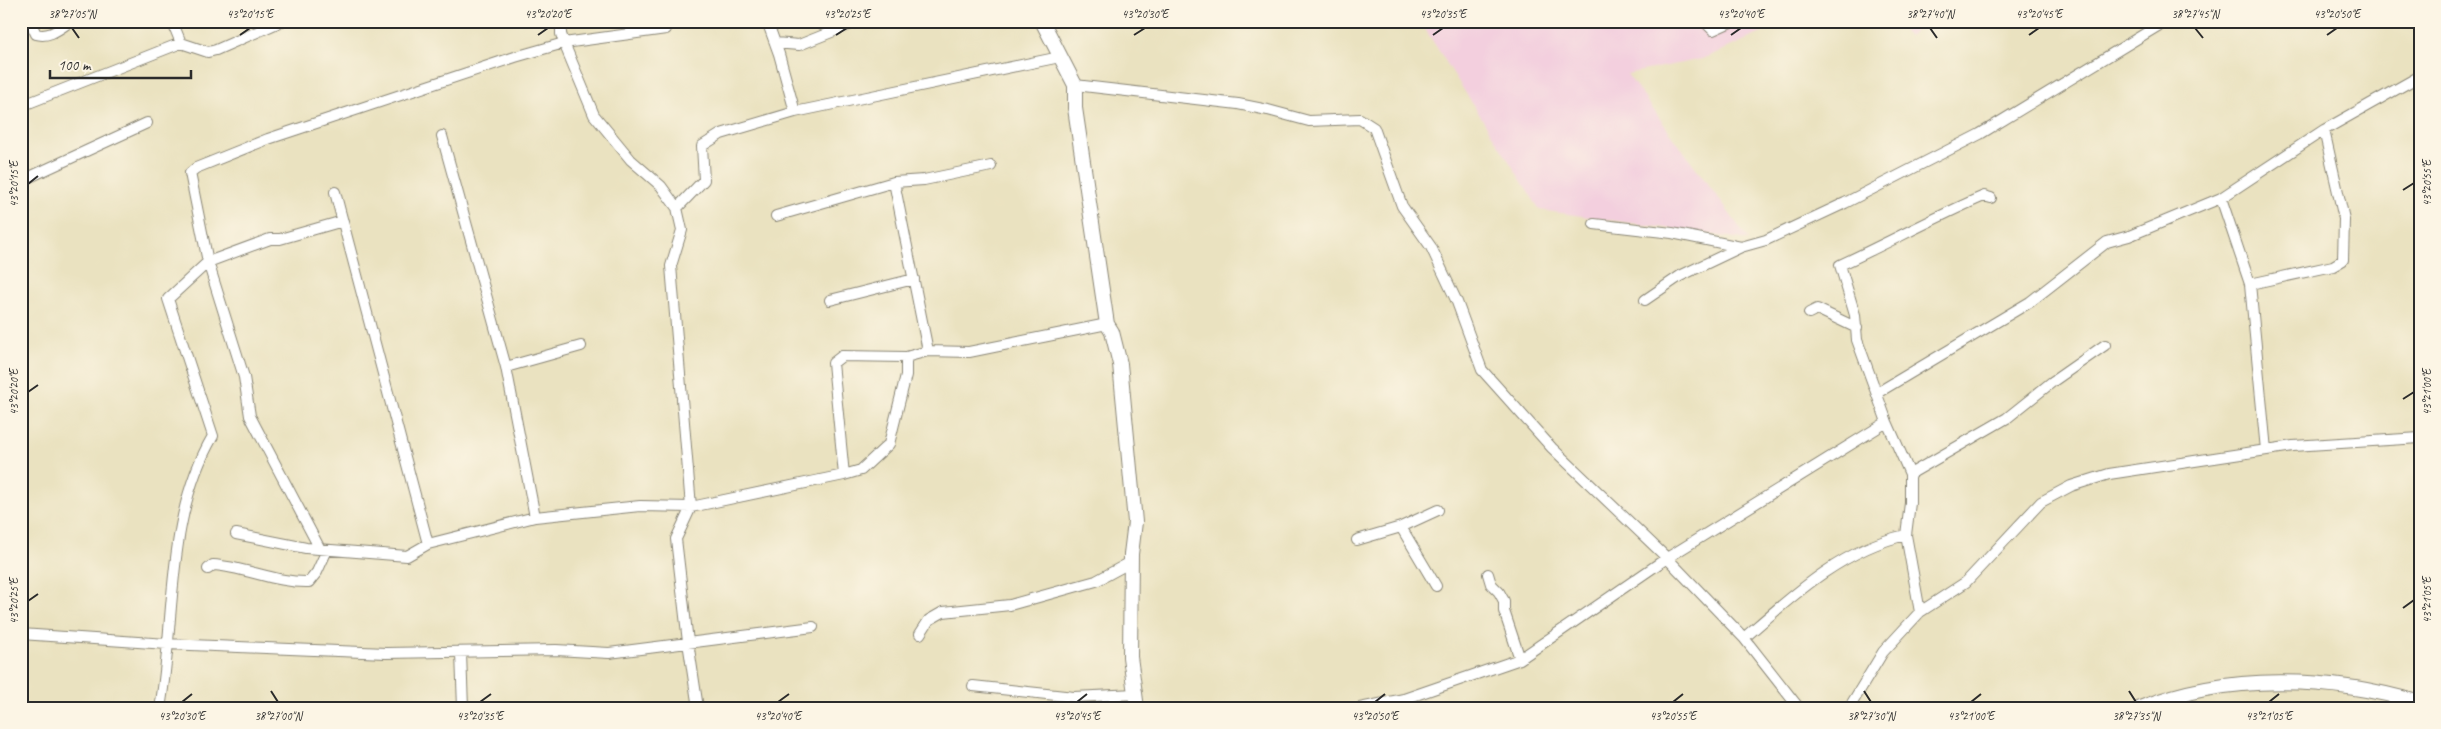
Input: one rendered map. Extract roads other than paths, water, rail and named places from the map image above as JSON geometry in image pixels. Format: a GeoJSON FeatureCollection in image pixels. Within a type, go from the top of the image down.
{"type":"FeatureCollection","features":[{"type":"Feature","properties":{"kind":"street"},"geometry":{"type":"LineString","coordinates":[[30,21],[36,34],[41,36],[51,34],[71,21]]}},
{"type":"Feature","properties":{"kind":"street"},"geometry":{"type":"LineString","coordinates":[[172,21],[181,44]]}},
{"type":"Feature","properties":{"kind":"street"},"geometry":{"type":"LineString","coordinates":[[21,106],[181,44],[208,52],[282,21]]}},
{"type":"Feature","properties":{"kind":"street"},"geometry":{"type":"LineString","coordinates":[[561,21],[561,34],[564,43],[594,115],[631,160],[661,186],[677,208],[682,230],[671,266],[691,507],[676,539],[698,708]]}},
{"type":"Feature","properties":{"kind":"street"},"geometry":{"type":"LineString","coordinates":[[767,21],[795,112]]}},
{"type":"Feature","properties":{"kind":"street"},"geometry":{"type":"LineString","coordinates":[[775,43],[798,45],[859,21]]}},
{"type":"Feature","properties":{"kind":"street"},"geometry":{"type":"LineString","coordinates":[[973,686],[1074,697],[1136,701],[1130,657],[1131,562],[1135,522],[1120,364],[1112,332],[1107,324],[1075,108],[1075,85],[1042,21]]}},
{"type":"Feature","properties":{"kind":"street"},"geometry":{"type":"LineString","coordinates":[[1704,21],[1713,30],[1733,21]]}},
{"type":"Feature","properties":{"kind":"street"},"geometry":{"type":"LineString","coordinates":[[1645,300],[1680,276],[1740,247],[1766,240],[1845,203],[1980,134],[2166,21]]}},
{"type":"Feature","properties":{"kind":"street"},"geometry":{"type":"LineString","coordinates":[[208,569],[213,564],[251,573],[309,582],[317,572],[323,549],[250,416],[244,377],[208,262],[203,229],[190,172],[268,138],[515,57],[564,43],[666,28]]}},
{"type":"Feature","properties":{"kind":"street"},"geometry":{"type":"LineString","coordinates":[[677,208],[704,180],[702,146],[721,134],[795,112],[1060,57]]}},
{"type":"Feature","properties":{"kind":"street"},"geometry":{"type":"LineString","coordinates":[[1877,394],[2030,302],[2106,242],[2129,236],[2221,198],[2324,130],[2420,76]]}},
{"type":"Feature","properties":{"kind":"street"},"geometry":{"type":"LineString","coordinates":[[1075,85],[1238,104],[1309,121],[1360,119],[1374,128],[1402,206],[1432,247],[1457,302],[1482,370],[1552,448],[1667,558],[1744,638],[1799,708]]}},
{"type":"Feature","properties":{"kind":"street"},"geometry":{"type":"LineString","coordinates":[[21,181],[147,122]]}},
{"type":"Feature","properties":{"kind":"street"},"geometry":{"type":"LineString","coordinates":[[2250,284],[2333,266],[2343,260],[2344,219],[2324,130]]}},
{"type":"Feature","properties":{"kind":"street"},"geometry":{"type":"LineString","coordinates":[[442,136],[506,367],[535,517]]}},
{"type":"Feature","properties":{"kind":"street"},"geometry":{"type":"LineString","coordinates":[[776,216],[894,182],[924,180],[991,166]]}},
{"type":"Feature","properties":{"kind":"street"},"geometry":{"type":"LineString","coordinates":[[894,182],[928,351]]}},
{"type":"Feature","properties":{"kind":"street"},"geometry":{"type":"LineString","coordinates":[[335,192],[428,544]]}},
{"type":"Feature","properties":{"kind":"street"},"geometry":{"type":"LineString","coordinates":[[1920,612],[1906,535],[1910,503],[1910,474],[1887,422],[1857,340],[1856,315],[1840,266],[1890,242],[1935,216],[1984,196],[1991,198]]}},
{"type":"Feature","properties":{"kind":"street"},"geometry":{"type":"LineString","coordinates":[[2221,198],[2250,284],[2266,450]]}},
{"type":"Feature","properties":{"kind":"street"},"geometry":{"type":"LineString","coordinates":[[160,708],[170,592],[187,498],[194,474],[213,436],[168,300],[208,262],[270,239],[280,239],[343,221]]}},
{"type":"Feature","properties":{"kind":"street"},"geometry":{"type":"LineString","coordinates":[[1594,224],[1672,233],[1740,247]]}},
{"type":"Feature","properties":{"kind":"street"},"geometry":{"type":"LineString","coordinates":[[830,300],[914,279]]}},
{"type":"Feature","properties":{"kind":"street"},"geometry":{"type":"LineString","coordinates":[[1809,312],[1817,309],[1857,328]]}},
{"type":"Feature","properties":{"kind":"street"},"geometry":{"type":"LineString","coordinates":[[844,476],[833,363],[842,356],[906,357],[928,351],[969,352],[1107,324]]}},
{"type":"Feature","properties":{"kind":"street"},"geometry":{"type":"LineString","coordinates":[[1910,474],[2006,418],[2052,382],[2105,345]]}},
{"type":"Feature","properties":{"kind":"street"},"geometry":{"type":"LineString","coordinates":[[506,367],[581,346]]}},
{"type":"Feature","properties":{"kind":"street"},"geometry":{"type":"LineString","coordinates":[[236,534],[306,548],[406,556],[428,544],[535,517],[640,506],[691,507],[844,476],[860,470],[889,444],[906,375],[906,357]]}},
{"type":"Feature","properties":{"kind":"street"},"geometry":{"type":"LineString","coordinates":[[1360,708],[1404,699],[1520,659],[1667,558],[1887,422]]}},
{"type":"Feature","properties":{"kind":"street"},"geometry":{"type":"LineString","coordinates":[[1849,708],[1883,652],[1920,612],[1966,582],[2041,502],[2070,486],[2109,474],[2293,446],[2420,438]]}},
{"type":"Feature","properties":{"kind":"street"},"geometry":{"type":"LineString","coordinates":[[1357,540],[1400,527],[1438,510]]}},
{"type":"Feature","properties":{"kind":"street"},"geometry":{"type":"LineString","coordinates":[[1400,527],[1436,586]]}},
{"type":"Feature","properties":{"kind":"street"},"geometry":{"type":"LineString","coordinates":[[1744,638],[1803,586],[1865,549],[1884,540],[1906,535]]}},
{"type":"Feature","properties":{"kind":"street"},"geometry":{"type":"LineString","coordinates":[[920,634],[929,620],[943,612],[1010,605],[1096,581],[1131,562]]}},
{"type":"Feature","properties":{"kind":"street"},"geometry":{"type":"LineString","coordinates":[[1488,574],[1491,584],[1504,601],[1504,611],[1520,659]]}},
{"type":"Feature","properties":{"kind":"street"},"geometry":{"type":"LineString","coordinates":[[21,634],[167,644],[386,653],[556,650],[609,653],[814,627]]}},
{"type":"Feature","properties":{"kind":"street"},"geometry":{"type":"LineString","coordinates":[[461,653],[463,708]]}},
{"type":"Feature","properties":{"kind":"street"},"geometry":{"type":"LineString","coordinates":[[2140,708],[2167,697],[2241,684],[2317,683],[2385,692],[2420,703]]}}]}
